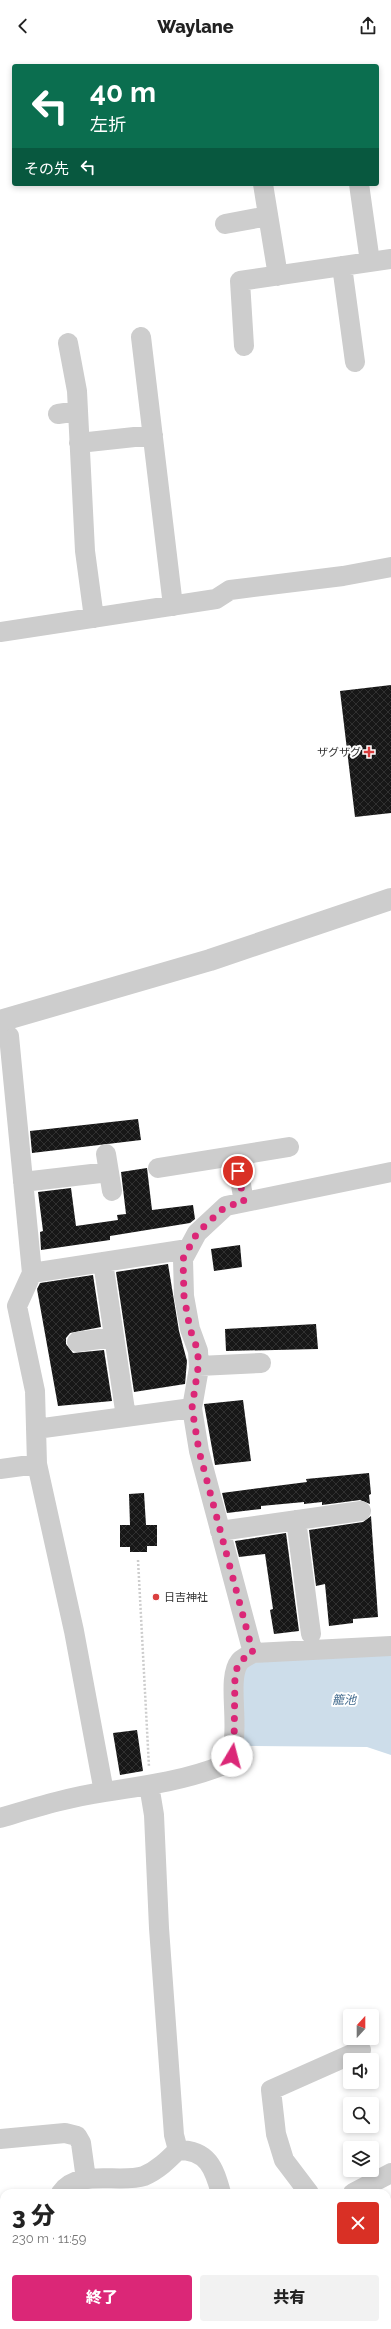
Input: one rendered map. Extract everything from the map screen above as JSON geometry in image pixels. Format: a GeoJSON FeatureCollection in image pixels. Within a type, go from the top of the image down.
{"type":"FeatureCollection","features":[{"type":"Feature","properties":{"kind":"street"},"geometry":{"type":"LineString","coordinates":[[263,186],[278,276]]}},
{"type":"Feature","properties":{"kind":"street"},"geometry":{"type":"LineString","coordinates":[[359,186],[370,262]]}},
{"type":"Feature","properties":{"kind":"street"},"geometry":{"type":"LineString","coordinates":[[225,224],[268,216]]}},
{"type":"Feature","properties":{"kind":"street"},"geometry":{"type":"LineString","coordinates":[[244,346],[240,281],[391,259]]}},
{"type":"Feature","properties":{"kind":"street"},"geometry":{"type":"LineString","coordinates":[[342,266],[355,362]]}},
{"type":"Feature","properties":{"kind":"street"},"geometry":{"type":"LineString","coordinates":[[141,337],[173,606]]}},
{"type":"Feature","properties":{"kind":"street"},"geometry":{"type":"LineString","coordinates":[[68,343],[77,391],[68,413],[79,443],[85,551],[94,618]]}},
{"type":"Feature","properties":{"kind":"street"},"geometry":{"type":"LineString","coordinates":[[79,443],[153,435]]}},
{"type":"Feature","properties":{"kind":"street"},"geometry":{"type":"LineString","coordinates":[[0,632],[216,599],[230,590],[343,576],[391,567]]}},
{"type":"Feature","properties":{"kind":"street"},"geometry":{"type":"LineString","coordinates":[[0,1021],[210,960],[391,899]]}},
{"type":"Feature","properties":{"kind":"street"},"geometry":{"type":"LineString","coordinates":[[0,1030],[9,1036],[8,1102],[23,1182],[32,1273],[17,1306],[35,1391],[37,1464],[74,1632],[104,1792]]}},
{"type":"Feature","properties":{"kind":"street"},"geometry":{"type":"LineString","coordinates":[[158,1168],[289,1147]]}},
{"type":"Feature","properties":{"kind":"street"},"geometry":{"type":"LineString","coordinates":[[236,1156],[244,1202]]}},
{"type":"Feature","properties":{"kind":"street"},"geometry":{"type":"LineString","coordinates":[[23,1182],[108,1163],[112,1192]]}},
{"type":"Feature","properties":{"kind":"street"},"geometry":{"type":"LineString","coordinates":[[253,1653],[199,1451],[192,1408],[199,1366],[198,1351],[190,1329],[184,1296],[183,1259],[197,1233],[226,1206],[391,1172]]}},
{"type":"Feature","properties":{"kind":"street"},"geometry":{"type":"LineString","coordinates":[[32,1273],[188,1249]]}},
{"type":"Feature","properties":{"kind":"street"},"geometry":{"type":"LineString","coordinates":[[103,1262],[126,1417]]}},
{"type":"Feature","properties":{"kind":"street"},"geometry":{"type":"LineString","coordinates":[[77,1342],[114,1337]]}},
{"type":"Feature","properties":{"kind":"street"},"geometry":{"type":"LineString","coordinates":[[199,1366],[261,1363]]}},
{"type":"Feature","properties":{"kind":"street"},"geometry":{"type":"LineString","coordinates":[[36,1429],[192,1408]]}},
{"type":"Feature","properties":{"kind":"street"},"geometry":{"type":"LineString","coordinates":[[0,1469],[37,1464]]}},
{"type":"Feature","properties":{"kind":"street"},"geometry":{"type":"LineString","coordinates":[[220,1531],[361,1511]]}},
{"type":"Feature","properties":{"kind":"street"},"geometry":{"type":"LineString","coordinates":[[296,1520],[311,1634]]}},
{"type":"Feature","properties":{"kind":"street"},"geometry":{"type":"LineString","coordinates":[[0,1818],[59,1801],[149,1785],[209,1772],[226,1764],[234,1748],[235,1673],[240,1661],[253,1653],[391,1646]]}},
{"type":"Feature","properties":{"kind":"street"},"geometry":{"type":"LineString","coordinates":[[149,1785],[154,1815],[159,1928],[174,2135],[178,2150]]}},
{"type":"Feature","properties":{"kind":"street"},"geometry":{"type":"LineString","coordinates":[[307,2189],[284,2160],[276,2134],[271,2090],[362,2050]]}},
{"type":"Feature","properties":{"kind":"street"},"geometry":{"type":"LineString","coordinates":[[0,2139],[65,2134],[77,2136],[97,2183]]}},
{"type":"Feature","properties":{"kind":"street"},"geometry":{"type":"LineString","coordinates":[[64,2189],[65,2187],[142,2176],[160,2168],[178,2150],[191,2150],[207,2158],[219,2189]]}},
{"type":"Feature","properties":{"kind":"street"},"geometry":{"type":"LineString","coordinates":[[361,2189],[391,2173]]}},
{"type":"Feature","properties":{"kind":"path"},"geometry":{"type":"LineString","coordinates":[[138,1560],[149,1785]]}},
{"type":"Feature","properties":{"kind":"water","name":"籠池"},"geometry":{"type":"Polygon","coordinates":[[[391,1653],[391,1755],[367,1747],[241,1746],[238,1672],[246,1663],[391,1653]]]}},
{"type":"Feature","properties":{"kind":"building","name":"ザグザグ"},"geometry":{"type":"Polygon","coordinates":[[[391,685],[391,813],[355,817],[340,691],[391,685]]]}},
{"type":"Feature","properties":{"kind":"building"},"geometry":{"type":"Polygon","coordinates":[[[138,1119],[141,1140],[32,1153],[30,1131],[138,1119]]]}},
{"type":"Feature","properties":{"kind":"building"},"geometry":{"type":"Polygon","coordinates":[[[147,1168],[152,1210],[193,1205],[195,1219],[190,1223],[110,1236],[110,1240],[41,1250],[40,1232],[43,1231],[38,1192],[71,1188],[76,1226],[118,1220],[117,1215],[126,1214],[121,1172],[147,1168]]]}},
{"type":"Feature","properties":{"kind":"building"},"geometry":{"type":"Polygon","coordinates":[[[240,1245],[242,1267],[214,1271],[211,1249],[240,1245]]]}},
{"type":"Feature","properties":{"kind":"building"},"geometry":{"type":"Polygon","coordinates":[[[168,1264],[179,1331],[187,1361],[185,1384],[134,1392],[116,1272],[168,1264]]]}},
{"type":"Feature","properties":{"kind":"building"},"geometry":{"type":"Polygon","coordinates":[[[93,1275],[101,1327],[70,1333],[66,1338],[66,1344],[73,1353],[104,1350],[112,1401],[58,1406],[37,1289],[40,1283],[93,1275]]]}},
{"type":"Feature","properties":{"kind":"building"},"geometry":{"type":"Polygon","coordinates":[[[316,1324],[318,1349],[226,1351],[225,1329],[316,1324]]]}},
{"type":"Feature","properties":{"kind":"building"},"geometry":{"type":"Polygon","coordinates":[[[243,1400],[251,1461],[215,1465],[204,1404],[243,1400]]]}},
{"type":"Feature","properties":{"kind":"building"},"geometry":{"type":"Polygon","coordinates":[[[369,1473],[371,1494],[369,1495],[370,1504],[360,1500],[322,1505],[322,1502],[304,1504],[304,1502],[261,1506],[261,1509],[227,1513],[222,1493],[307,1482],[306,1479],[369,1473]]]}},
{"type":"Feature","properties":{"kind":"building"},"geometry":{"type":"Polygon","coordinates":[[[144,1493],[146,1525],[157,1525],[157,1546],[147,1546],[147,1552],[130,1552],[130,1547],[120,1547],[120,1525],[130,1525],[129,1494],[144,1493]]]}},
{"type":"Feature","properties":{"kind":"building"},"geometry":{"type":"Polygon","coordinates":[[[371,1516],[378,1617],[353,1619],[353,1623],[329,1626],[325,1584],[316,1586],[309,1530],[363,1522],[371,1516]]]}},
{"type":"Feature","properties":{"kind":"building"},"geometry":{"type":"Polygon","coordinates":[[[286,1533],[299,1631],[274,1634],[270,1610],[273,1609],[265,1554],[239,1557],[235,1541],[286,1533]]]}},
{"type":"Feature","properties":{"kind":"building"},"geometry":{"type":"Polygon","coordinates":[[[137,1730],[143,1771],[120,1775],[113,1733],[137,1730]]]}},
{"type":"Feature","properties":{"kind":"place","name":"ザグザグ"},"geometry":{"type":"Point","coordinates":[369,752]}},
{"type":"Feature","properties":{"kind":"place","name":"日吉神社"},"geometry":{"type":"Point","coordinates":[156,1597]}},
{"type":"Feature","properties":{"kind":"route"},"geometry":{"type":"LineString","coordinates":[[232,1756],[234,1748],[235,1673],[240,1661],[253,1653],[199,1451],[192,1408],[198,1368],[198,1351],[190,1329],[184,1296],[183,1259],[197,1233],[226,1206],[244,1202],[238,1171]]}}]}
